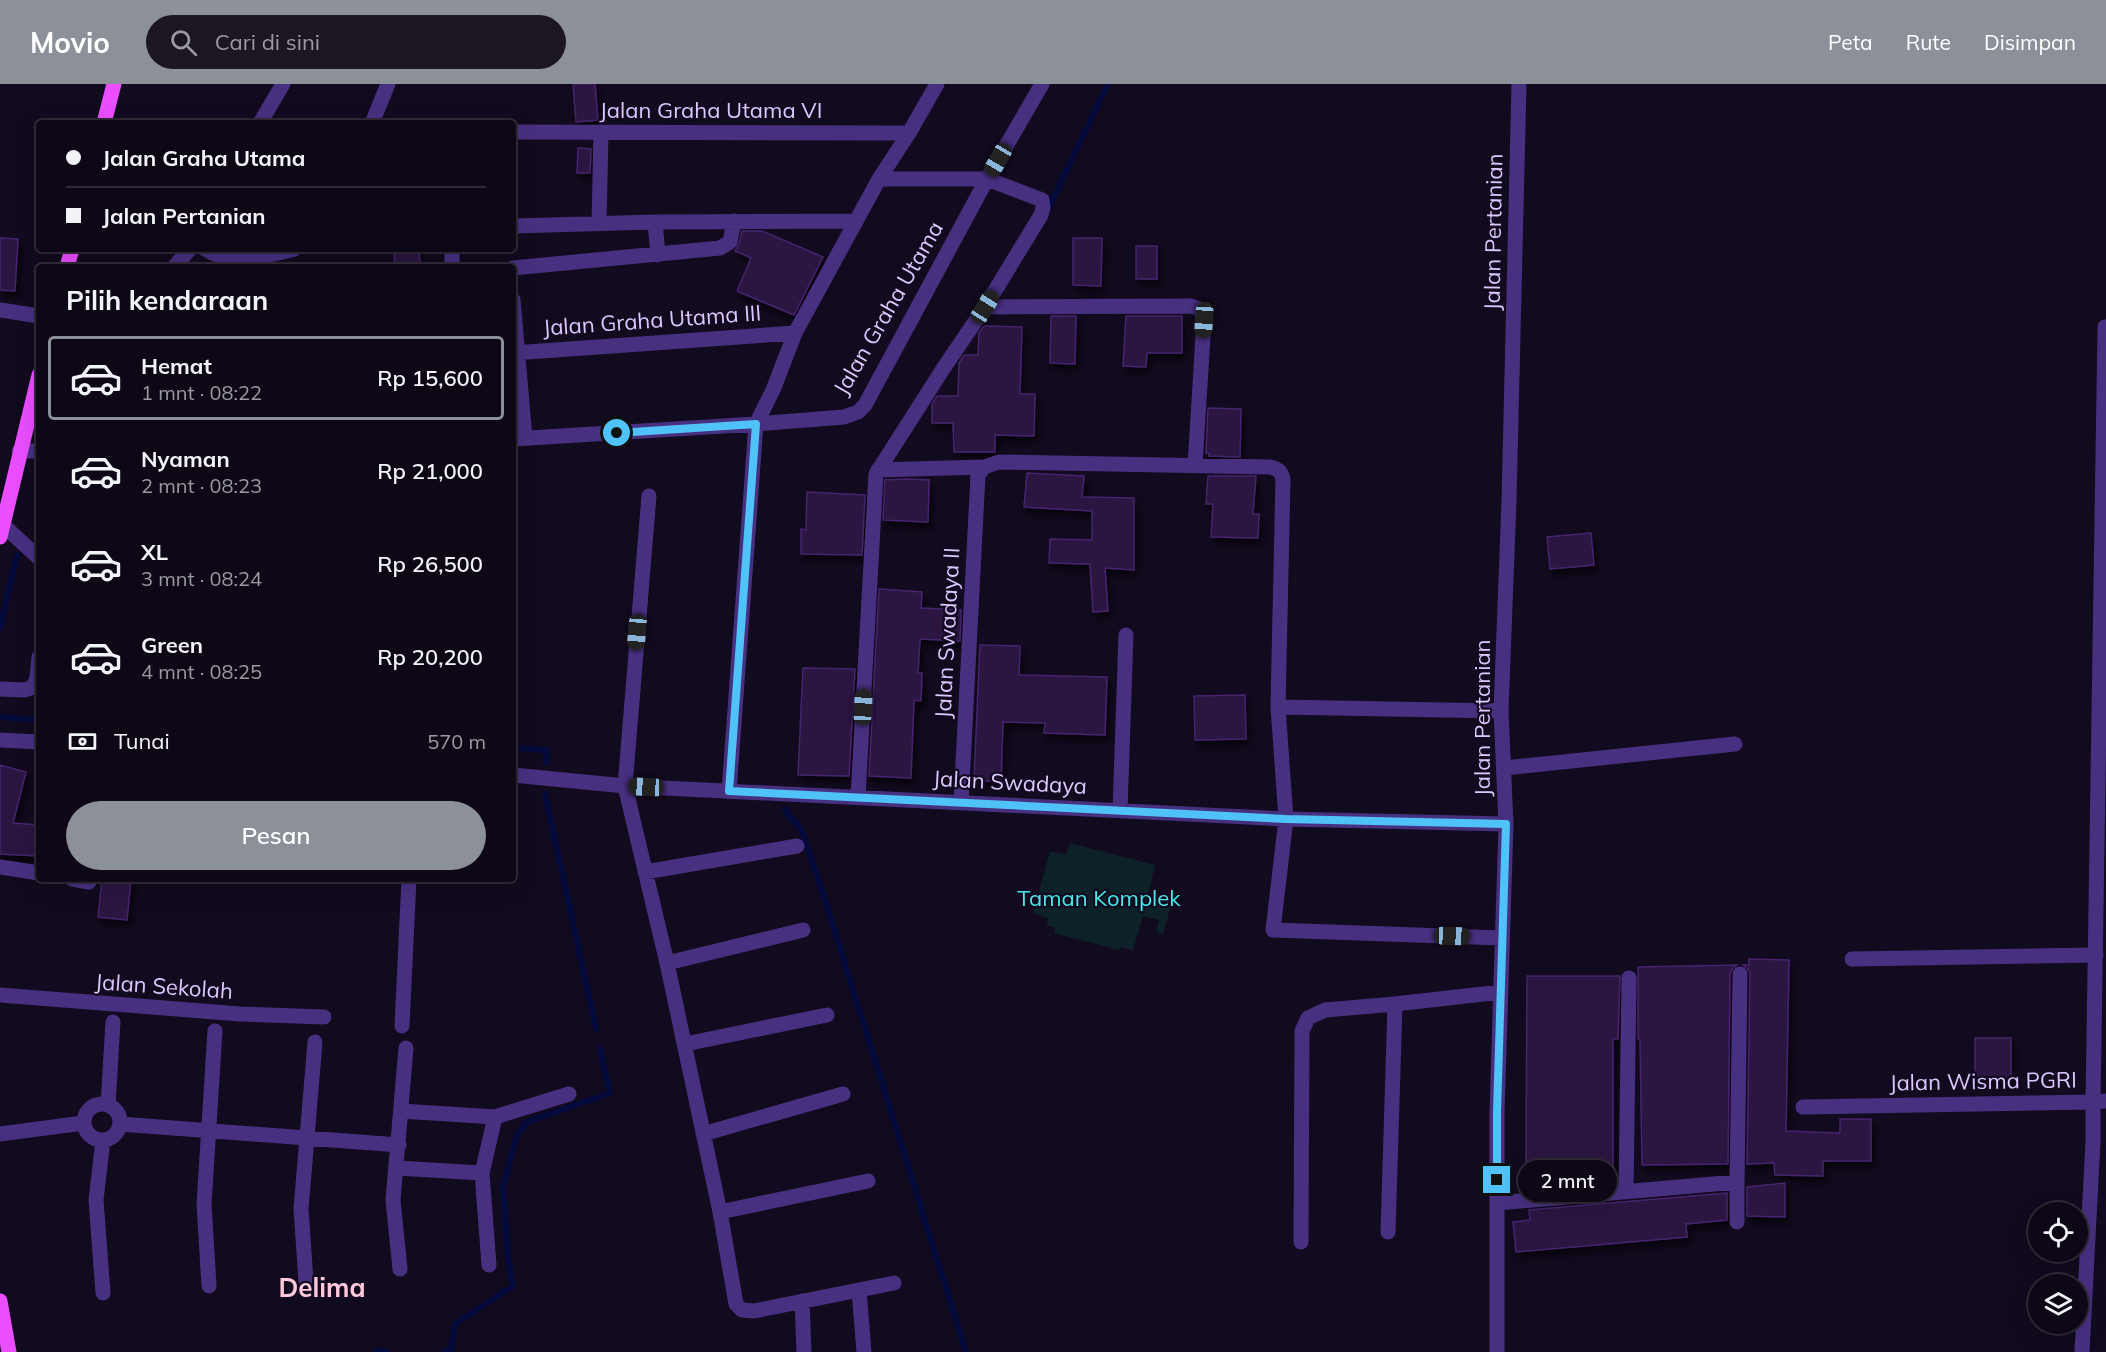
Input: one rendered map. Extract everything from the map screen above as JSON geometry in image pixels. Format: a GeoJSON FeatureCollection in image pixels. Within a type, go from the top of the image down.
{"type":"FeatureCollection","features":[{"type":"Feature","properties":{"kind":"main road"},"geometry":{"type":"LineString","coordinates":[[105,120],[114,84]]}},
{"type":"Feature","properties":{"kind":"main road"},"geometry":{"type":"LineString","coordinates":[[1,531],[36,386]]}},
{"type":"Feature","properties":{"kind":"main road"},"geometry":{"type":"LineString","coordinates":[[0,1301],[9,1352]]}},
{"type":"Feature","properties":{"kind":"street"},"geometry":{"type":"LineString","coordinates":[[262,120],[283,84]]}},
{"type":"Feature","properties":{"kind":"street"},"geometry":{"type":"LineString","coordinates":[[373,120],[388,84]]}},
{"type":"Feature","properties":{"kind":"street"},"geometry":{"type":"LineString","coordinates":[[729,791],[756,424],[773,390],[795,333],[879,178],[909,133],[937,84]]}},
{"type":"Feature","properties":{"kind":"street","name":"Jalan Graha Utama"},"geometry":{"type":"LineString","coordinates":[[519,439],[756,424],[843,417],[858,412],[865,405],[987,179],[1042,84]]}},
{"type":"Feature","properties":{"kind":"street","name":"Jalan Pertanian"},"geometry":{"type":"LineString","coordinates":[[1497,1352],[1497,1203],[1506,824],[1501,711],[1509,501],[1519,84]]}},
{"type":"Feature","properties":{"kind":"street","name":"Jalan Graha Utama VI"},"geometry":{"type":"LineString","coordinates":[[516,132],[909,133]]}},
{"type":"Feature","properties":{"kind":"street"},"geometry":{"type":"LineString","coordinates":[[599,223],[601,132]]}},
{"type":"Feature","properties":{"kind":"street"},"geometry":{"type":"LineString","coordinates":[[858,796],[878,470],[985,307],[1044,208],[1035,197],[987,179],[879,178]]}},
{"type":"Feature","properties":{"kind":"street"},"geometry":{"type":"LineString","coordinates":[[516,268],[720,248],[730,242],[734,221]]}},
{"type":"Feature","properties":{"kind":"street"},"geometry":{"type":"LineString","coordinates":[[516,226],[655,222],[855,221]]}},
{"type":"Feature","properties":{"kind":"street"},"geometry":{"type":"LineString","coordinates":[[655,222],[658,255]]}},
{"type":"Feature","properties":{"kind":"street"},"geometry":{"type":"LineString","coordinates":[[177,264],[187,252]]}},
{"type":"Feature","properties":{"kind":"street"},"geometry":{"type":"LineString","coordinates":[[211,252],[231,258],[273,261],[289,252]]}},
{"type":"Feature","properties":{"kind":"street"},"geometry":{"type":"LineString","coordinates":[[985,307],[1191,306],[1200,309],[1204,320],[1195,465]]}},
{"type":"Feature","properties":{"kind":"street"},"geometry":{"type":"LineString","coordinates":[[0,310],[36,316]]}},
{"type":"Feature","properties":{"kind":"street"},"geometry":{"type":"LineString","coordinates":[[2099,1102],[2096,956],[2105,327]]}},
{"type":"Feature","properties":{"kind":"street","name":"Jalan Graha Utama III"},"geometry":{"type":"LineString","coordinates":[[516,353],[795,333]]}},
{"type":"Feature","properties":{"kind":"street"},"geometry":{"type":"LineString","coordinates":[[516,374],[519,439]]}},
{"type":"Feature","properties":{"kind":"street"},"geometry":{"type":"LineString","coordinates":[[19,451],[36,451]]}},
{"type":"Feature","properties":{"kind":"street"},"geometry":{"type":"LineString","coordinates":[[878,470],[984,467],[999,462],[1195,465],[1278,469],[1282,474],[1278,707],[1286,819],[1273,930],[1502,938]]}},
{"type":"Feature","properties":{"kind":"street","name":"Jalan Swadaya II"},"geometry":{"type":"LineString","coordinates":[[961,802],[978,475],[984,467]]}},
{"type":"Feature","properties":{"kind":"street"},"geometry":{"type":"LineString","coordinates":[[649,496],[625,786],[685,1044],[720,1212],[736,1304],[742,1310],[754,1311],[894,1283]]}},
{"type":"Feature","properties":{"kind":"street"},"geometry":{"type":"LineString","coordinates":[[1,531],[36,556]]}},
{"type":"Feature","properties":{"kind":"street"},"geometry":{"type":"LineString","coordinates":[[1120,810],[1126,635]]}},
{"type":"Feature","properties":{"kind":"street"},"geometry":{"type":"LineString","coordinates":[[0,689],[25,690],[33,687],[36,680]]}},
{"type":"Feature","properties":{"kind":"street"},"geometry":{"type":"LineString","coordinates":[[1278,707],[1501,711]]}},
{"type":"Feature","properties":{"kind":"street"},"geometry":{"type":"LineString","coordinates":[[0,740],[36,742]]}},
{"type":"Feature","properties":{"kind":"street"},"geometry":{"type":"LineString","coordinates":[[1503,768],[1735,744]]}},
{"type":"Feature","properties":{"kind":"street","name":"Jalan Swadaya"},"geometry":{"type":"LineString","coordinates":[[516,776],[625,786],[1286,819],[1506,824]]}},
{"type":"Feature","properties":{"kind":"street"},"geometry":{"type":"LineString","coordinates":[[645,872],[797,846]]}},
{"type":"Feature","properties":{"kind":"street"},"geometry":{"type":"LineString","coordinates":[[0,867],[36,873]]}},
{"type":"Feature","properties":{"kind":"street"},"geometry":{"type":"LineString","coordinates":[[402,1026],[410,882]]}},
{"type":"Feature","properties":{"kind":"street"},"geometry":{"type":"LineString","coordinates":[[667,963],[802,930]]}},
{"type":"Feature","properties":{"kind":"street"},"geometry":{"type":"LineString","coordinates":[[1852,959],[2096,956]]}},
{"type":"Feature","properties":{"kind":"street"},"geometry":{"type":"LineString","coordinates":[[1737,1222],[1740,974]]}},
{"type":"Feature","properties":{"kind":"street"},"geometry":{"type":"LineString","coordinates":[[1626,1192],[1629,978]]}},
{"type":"Feature","properties":{"kind":"street"},"geometry":{"type":"LineString","coordinates":[[1301,1242],[1303,1026],[1308,1018],[1324,1010],[1501,992]]}},
{"type":"Feature","properties":{"kind":"street","name":"Jalan Sekolah"},"geometry":{"type":"LineString","coordinates":[[0,995],[240,1014],[324,1017]]}},
{"type":"Feature","properties":{"kind":"street"},"geometry":{"type":"LineString","coordinates":[[1388,1232],[1395,1004]]}},
{"type":"Feature","properties":{"kind":"street"},"geometry":{"type":"LineString","coordinates":[[685,1044],[827,1015]]}},
{"type":"Feature","properties":{"kind":"street"},"geometry":{"type":"LineString","coordinates":[[108,1105],[113,1022]]}},
{"type":"Feature","properties":{"kind":"street"},"geometry":{"type":"LineString","coordinates":[[209,1286],[204,1204],[215,1031]]}},
{"type":"Feature","properties":{"kind":"street"},"geometry":{"type":"LineString","coordinates":[[306,1281],[300,1209],[315,1042]]}},
{"type":"Feature","properties":{"kind":"street"},"geometry":{"type":"LineString","coordinates":[[400,1269],[393,1200],[406,1048]]}},
{"type":"Feature","properties":{"kind":"street"},"geometry":{"type":"LineString","coordinates":[[401,1111],[495,1117],[568,1094]]}},
{"type":"Feature","properties":{"kind":"street"},"geometry":{"type":"LineString","coordinates":[[703,1134],[843,1094]]}},
{"type":"Feature","properties":{"kind":"street","name":"Jalan Wisma PGRI"},"geometry":{"type":"LineString","coordinates":[[1803,1107],[2099,1102],[2093,1142],[2082,1352]]}},
{"type":"Feature","properties":{"kind":"street"},"geometry":{"type":"LineString","coordinates":[[101,1104],[108,1105],[117,1112],[120,1124],[115,1136],[103,1140],[92,1138],[83,1124],[90,1108],[101,1104]]}},
{"type":"Feature","properties":{"kind":"street"},"geometry":{"type":"LineString","coordinates":[[489,1265],[482,1173],[495,1117]]}},
{"type":"Feature","properties":{"kind":"street"},"geometry":{"type":"LineString","coordinates":[[0,1134],[83,1124]]}},
{"type":"Feature","properties":{"kind":"street"},"geometry":{"type":"LineString","coordinates":[[120,1124],[399,1145]]}},
{"type":"Feature","properties":{"kind":"street"},"geometry":{"type":"LineString","coordinates":[[103,1140],[96,1200],[103,1293]]}},
{"type":"Feature","properties":{"kind":"street"},"geometry":{"type":"LineString","coordinates":[[397,1168],[482,1173]]}},
{"type":"Feature","properties":{"kind":"street"},"geometry":{"type":"LineString","coordinates":[[720,1212],[868,1181]]}},
{"type":"Feature","properties":{"kind":"street"},"geometry":{"type":"LineString","coordinates":[[1497,1203],[1737,1182]]}},
{"type":"Feature","properties":{"kind":"street"},"geometry":{"type":"LineString","coordinates":[[859,1290],[864,1352]]}},
{"type":"Feature","properties":{"kind":"street"},"geometry":{"type":"LineString","coordinates":[[802,1301],[804,1352]]}},
{"type":"Feature","properties":{"kind":"green space","name":"Taman Komplek"},"geometry":{"type":"Polygon","coordinates":[[[1070,843],[1155,865],[1147,899],[1171,906],[1163,934],[1156,932],[1159,920],[1143,916],[1133,950],[1120,947],[1119,950],[1054,933],[1055,928],[1047,925],[1048,918],[1033,913],[1050,851],[1066,855],[1070,843]]]}},
{"type":"Feature","properties":{"kind":"building"},"geometry":{"type":"Polygon","coordinates":[[[573,84],[595,84],[598,120],[576,122],[573,84]]]}},
{"type":"Feature","properties":{"kind":"building"},"geometry":{"type":"Polygon","coordinates":[[[578,148],[591,149],[590,173],[577,173],[578,148]]]}},
{"type":"Feature","properties":{"kind":"building"},"geometry":{"type":"Polygon","coordinates":[[[742,231],[762,231],[823,257],[794,315],[737,291],[751,258],[735,251],[742,231]]]}},
{"type":"Feature","properties":{"kind":"building"},"geometry":{"type":"Polygon","coordinates":[[[0,238],[18,239],[15,291],[0,290],[0,238]]]}},
{"type":"Feature","properties":{"kind":"building"},"geometry":{"type":"Polygon","coordinates":[[[1073,238],[1102,238],[1101,286],[1073,285],[1073,238]]]}},
{"type":"Feature","properties":{"kind":"building"},"geometry":{"type":"Polygon","coordinates":[[[1136,246],[1157,246],[1157,279],[1136,279],[1136,246]]]}},
{"type":"Feature","properties":{"kind":"building"},"geometry":{"type":"Polygon","coordinates":[[[394,252],[419,252],[420,264],[395,264],[394,252]]]}},
{"type":"Feature","properties":{"kind":"building"},"geometry":{"type":"Polygon","coordinates":[[[1051,316],[1076,316],[1075,364],[1050,363],[1051,316]]]}},
{"type":"Feature","properties":{"kind":"building"},"geometry":{"type":"Polygon","coordinates":[[[1126,316],[1182,316],[1182,353],[1147,353],[1146,367],[1123,366],[1126,316]]]}},
{"type":"Feature","properties":{"kind":"building"},"geometry":{"type":"Polygon","coordinates":[[[984,326],[1022,327],[1020,394],[1035,394],[1034,436],[995,435],[995,452],[954,452],[953,423],[932,423],[932,404],[937,396],[958,396],[959,363],[964,355],[978,355],[979,333],[984,326]]]}},
{"type":"Feature","properties":{"kind":"building"},"geometry":{"type":"Polygon","coordinates":[[[1208,408],[1241,409],[1240,457],[1209,456],[1209,453],[1206,453],[1208,408]]]}},
{"type":"Feature","properties":{"kind":"building"},"geometry":{"type":"Polygon","coordinates":[[[1027,473],[1084,476],[1082,497],[1134,498],[1134,570],[1105,568],[1108,611],[1093,612],[1090,564],[1049,563],[1050,539],[1092,540],[1092,511],[1024,507],[1027,473]]]}},
{"type":"Feature","properties":{"kind":"building"},"geometry":{"type":"Polygon","coordinates":[[[1208,476],[1256,476],[1253,514],[1259,514],[1258,538],[1211,537],[1213,504],[1206,504],[1208,476]]]}},
{"type":"Feature","properties":{"kind":"building"},"geometry":{"type":"Polygon","coordinates":[[[885,480],[929,480],[928,522],[883,520],[885,480]]]}},
{"type":"Feature","properties":{"kind":"building"},"geometry":{"type":"Polygon","coordinates":[[[807,492],[865,495],[862,555],[801,554],[801,529],[806,530],[807,492]]]}},
{"type":"Feature","properties":{"kind":"building"},"geometry":{"type":"Polygon","coordinates":[[[1591,533],[1594,565],[1550,569],[1547,537],[1591,533]]]}},
{"type":"Feature","properties":{"kind":"building"},"geometry":{"type":"Polygon","coordinates":[[[879,589],[922,592],[921,608],[961,610],[960,641],[920,639],[918,673],[922,673],[921,701],[914,700],[911,778],[869,776],[879,589]]]}},
{"type":"Feature","properties":{"kind":"building"},"geometry":{"type":"Polygon","coordinates":[[[980,645],[1020,646],[1019,675],[1107,677],[1105,735],[1044,733],[1045,723],[1003,722],[1001,782],[974,780],[980,645]]]}},
{"type":"Feature","properties":{"kind":"building"},"geometry":{"type":"Polygon","coordinates":[[[803,668],[855,669],[849,776],[798,775],[803,668]]]}},
{"type":"Feature","properties":{"kind":"building"},"geometry":{"type":"Polygon","coordinates":[[[1245,695],[1246,739],[1195,740],[1194,696],[1245,695]]]}},
{"type":"Feature","properties":{"kind":"building"},"geometry":{"type":"Polygon","coordinates":[[[0,765],[26,772],[13,823],[36,825],[36,856],[0,854],[0,765]]]}},
{"type":"Feature","properties":{"kind":"building"},"geometry":{"type":"Polygon","coordinates":[[[102,882],[131,882],[127,920],[98,917],[102,882]]]}},
{"type":"Feature","properties":{"kind":"building"},"geometry":{"type":"Polygon","coordinates":[[[1749,959],[1789,960],[1786,1131],[1840,1133],[1840,1119],[1871,1119],[1871,1161],[1823,1161],[1823,1176],[1775,1175],[1774,1163],[1747,1164],[1750,974],[1743,965],[1749,965],[1749,959]]]}},
{"type":"Feature","properties":{"kind":"building"},"geometry":{"type":"Polygon","coordinates":[[[1737,965],[1730,974],[1728,1164],[1642,1165],[1638,967],[1737,965]]]}},
{"type":"Feature","properties":{"kind":"building"},"geometry":{"type":"Polygon","coordinates":[[[1527,976],[1620,976],[1618,1039],[1613,1039],[1613,1172],[1526,1172],[1527,976]]]}},
{"type":"Feature","properties":{"kind":"building"},"geometry":{"type":"Polygon","coordinates":[[[1975,1038],[2011,1038],[2011,1080],[1975,1080],[1975,1038]]]}},
{"type":"Feature","properties":{"kind":"building"},"geometry":{"type":"Polygon","coordinates":[[[1785,1183],[1785,1217],[1747,1216],[1747,1187],[1785,1183]]]}},
{"type":"Feature","properties":{"kind":"building"},"geometry":{"type":"Polygon","coordinates":[[[1727,1193],[1727,1220],[1686,1224],[1687,1237],[1516,1252],[1513,1222],[1530,1220],[1529,1210],[1727,1193]]]}},
{"type":"Feature","properties":{"kind":"waterway"},"geometry":{"type":"LineString","coordinates":[[1047,211],[1108,84]]}},
{"type":"Feature","properties":{"kind":"waterway"},"geometry":{"type":"LineString","coordinates":[[0,628],[17,555]]}},
{"type":"Feature","properties":{"kind":"waterway"},"geometry":{"type":"LineString","coordinates":[[0,717],[36,720]]}},
{"type":"Feature","properties":{"kind":"waterway"},"geometry":{"type":"LineString","coordinates":[[516,748],[547,750],[546,763]]}},
{"type":"Feature","properties":{"kind":"waterway"},"geometry":{"type":"LineString","coordinates":[[545,794],[596,1029]]}},
{"type":"Feature","properties":{"kind":"waterway"},"geometry":{"type":"LineString","coordinates":[[785,810],[802,831],[966,1352]]}},
{"type":"Feature","properties":{"kind":"waterway"},"geometry":{"type":"LineString","coordinates":[[444,1352],[451,1350],[455,1324],[513,1286],[508,1258],[503,1187],[517,1135],[527,1122],[610,1093],[600,1049]]}},
{"type":"Feature","properties":{"kind":"waterway"},"geometry":{"type":"LineString","coordinates":[[376,1352],[378,1350],[386,1352]]}},
{"type":"Feature","properties":{"kind":"district","name":"Delima"},"geometry":{"type":"Point","coordinates":[322,1287]}},
{"type":"Feature","properties":{"kind":"route"},"geometry":{"type":"LineString","coordinates":[[617,433],[756,424],[729,791],[1286,819],[1506,824],[1497,1180]]}}]}
